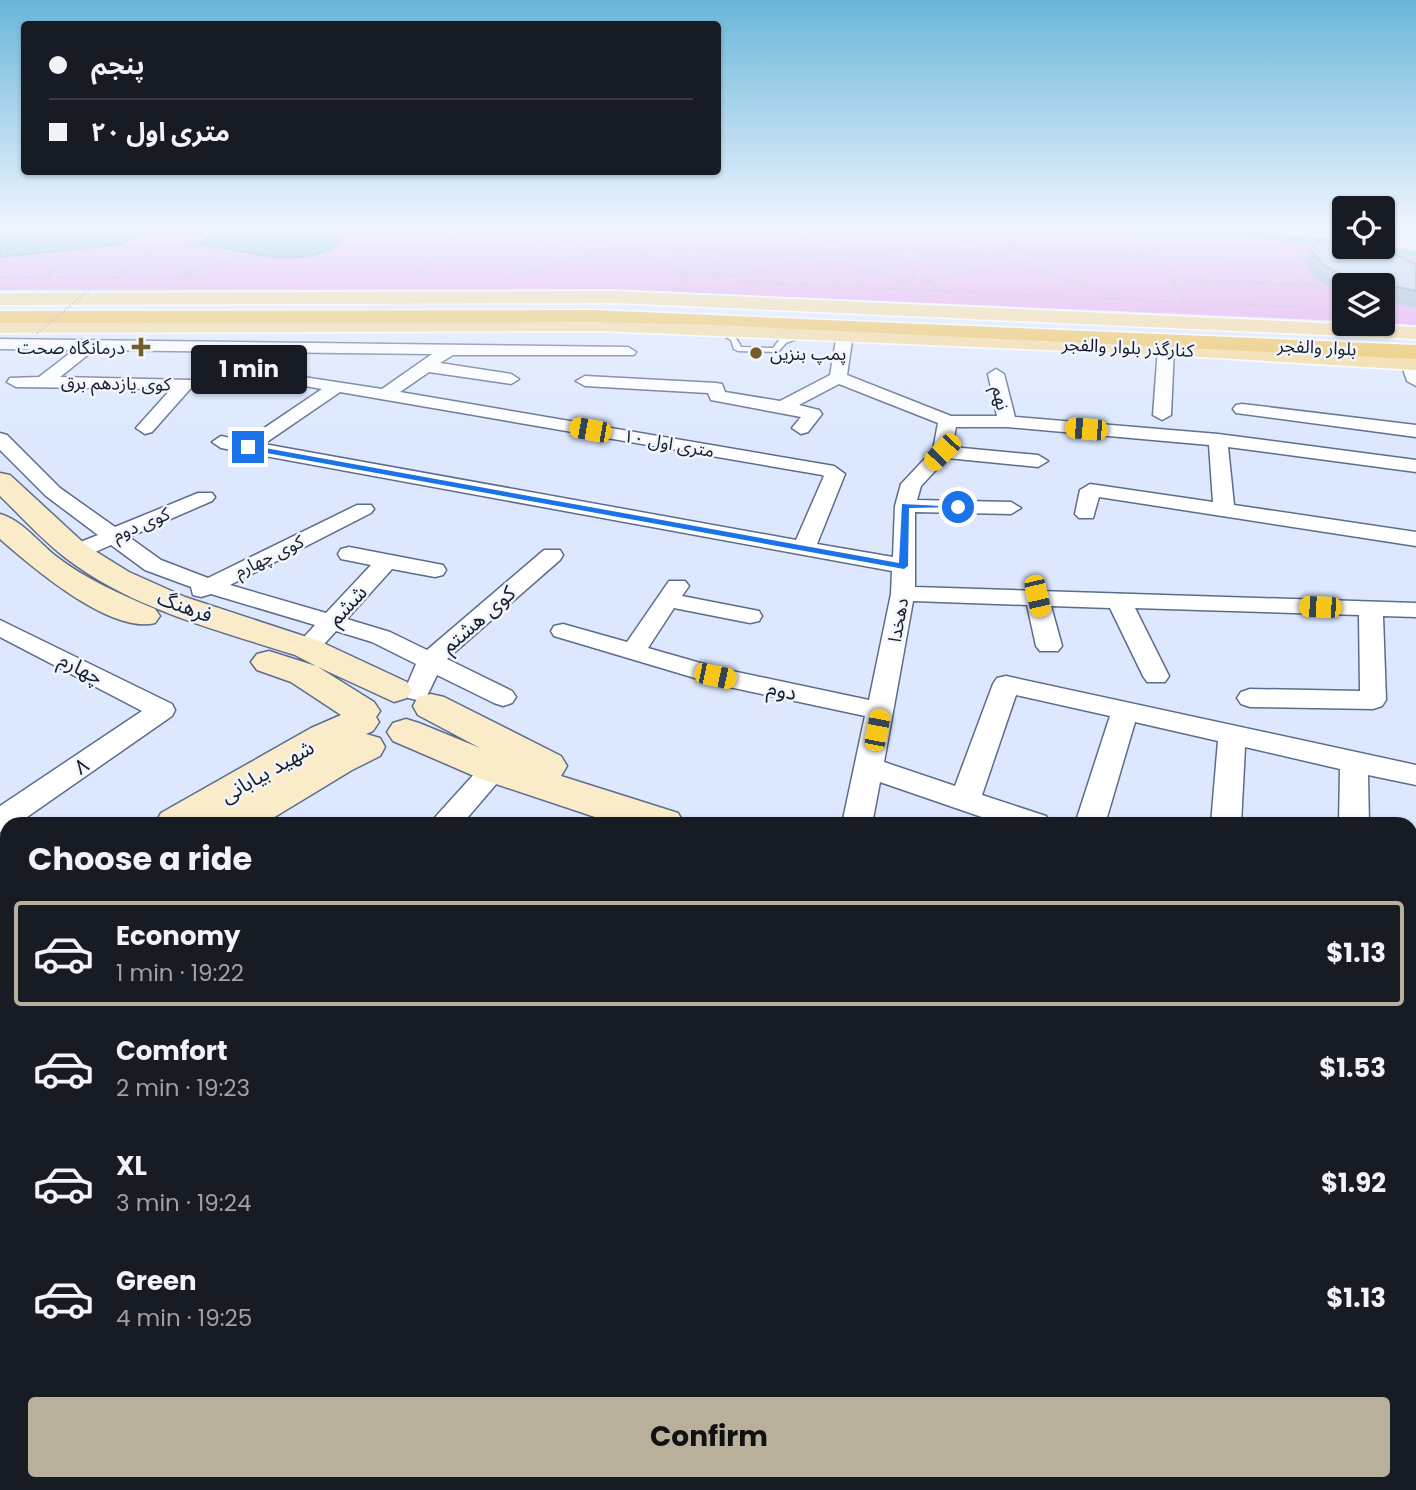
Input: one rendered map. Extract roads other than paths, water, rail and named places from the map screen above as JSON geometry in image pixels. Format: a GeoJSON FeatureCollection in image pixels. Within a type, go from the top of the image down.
{"type":"FeatureCollection","features":[{"type":"Feature","properties":{"kind":"highway"},"geometry":{"type":"LineString","coordinates":[[319,298],[564,307]]}},
{"type":"Feature","properties":{"kind":"highway","name":"بلوار والفجر"},"geometry":{"type":"LineString","coordinates":[[0,308],[564,307],[744,311],[1415,360]]}},
{"type":"Feature","properties":{"kind":"highway","name":"بلوار والفجر"},"geometry":{"type":"LineString","coordinates":[[0,317],[594,316],[717,319],[1415,360]]}},
{"type":"Feature","properties":{"kind":"highway"},"geometry":{"type":"LineString","coordinates":[[223,318],[484,326]]}},
{"type":"Feature","properties":{"kind":"main road","name":"کنارگذر بلوار والفجر"},"geometry":{"type":"LineString","coordinates":[[0,299],[458,298]]}},
{"type":"Feature","properties":{"kind":"main road","name":"کنارگذر بلوار والفجر"},"geometry":{"type":"LineString","coordinates":[[629,298],[1416,332]]}},
{"type":"Feature","properties":{"kind":"main road","name":"کنارگذر بلوار والفجر"},"geometry":{"type":"LineString","coordinates":[[0,327],[484,326],[718,329],[1415,360]]}},
{"type":"Feature","properties":{"kind":"street"},"geometry":{"type":"LineString","coordinates":[[384,395],[484,326]]}},
{"type":"Feature","properties":{"kind":"street"},"geometry":{"type":"LineString","coordinates":[[838,378],[845,334]]}},
{"type":"Feature","properties":{"kind":"street"},"geometry":{"type":"LineString","coordinates":[[0,344],[628,352]]}},
{"type":"Feature","properties":{"kind":"street","name":"کوی یازدهم برق"},"geometry":{"type":"LineString","coordinates":[[43,382],[88,347]]}},
{"type":"Feature","properties":{"kind":"street"},"geometry":{"type":"LineString","coordinates":[[1162,415],[1166,348]]}},
{"type":"Feature","properties":{"kind":"street"},"geometry":{"type":"LineString","coordinates":[[425,366],[511,379]]}},
{"type":"Feature","properties":{"kind":"street","name":"نهم"},"geometry":{"type":"LineString","coordinates":[[996,374],[1007,422]]}},
{"type":"Feature","properties":{"kind":"street","name":"۱۰ متری اول"},"geometry":{"type":"LineString","coordinates":[[283,377],[835,474],[803,550]]}},
{"type":"Feature","properties":{"kind":"street"},"geometry":{"type":"LineString","coordinates":[[782,407],[838,378],[878,391],[948,421],[1007,422],[1218,440],[1416,466]]}},
{"type":"Feature","properties":{"kind":"street"},"geometry":{"type":"LineString","coordinates":[[585,381],[716,387],[717,396],[813,414],[800,428]]}},
{"type":"Feature","properties":{"kind":"street"},"geometry":{"type":"LineString","coordinates":[[16,382],[43,382]]}},
{"type":"Feature","properties":{"kind":"street","name":"کوی یازدهم برق"},"geometry":{"type":"LineString","coordinates":[[43,382],[185,384],[145,428]]}},
{"type":"Feature","properties":{"kind":"street"},"geometry":{"type":"LineString","coordinates":[[248,447],[337,386]]}},
{"type":"Feature","properties":{"kind":"street"},"geometry":{"type":"LineString","coordinates":[[1242,409],[1416,431]]}},
{"type":"Feature","properties":{"kind":"street"},"geometry":{"type":"LineString","coordinates":[[948,421],[942,452],[1038,461]]}},
{"type":"Feature","properties":{"kind":"street"},"geometry":{"type":"LineString","coordinates":[[0,439],[53,492],[111,537],[153,565],[209,586],[381,637],[399,706],[503,697]]}},
{"type":"Feature","properties":{"kind":"street"},"geometry":{"type":"LineString","coordinates":[[1218,440],[1224,510]]}},
{"type":"Feature","properties":{"kind":"street"},"geometry":{"type":"LineString","coordinates":[[221,442],[803,550],[904,566]]}},
{"type":"Feature","properties":{"kind":"street","name":"دهخدا"},"geometry":{"type":"LineString","coordinates":[[859,817],[903,594],[905,506],[911,484],[942,452]]}},
{"type":"Feature","properties":{"kind":"street","name":"فرهنگ"},"geometry":{"type":"LineString","coordinates":[[0,481],[76,552],[117,579],[173,604],[307,648],[495,769],[638,817]]}},
{"type":"Feature","properties":{"kind":"street"},"geometry":{"type":"LineString","coordinates":[[1086,514],[1090,490],[1416,539]]}},
{"type":"Feature","properties":{"kind":"street","name":"کوی دوم"},"geometry":{"type":"LineString","coordinates":[[76,552],[205,497]]}},
{"type":"Feature","properties":{"kind":"street"},"geometry":{"type":"LineString","coordinates":[[905,506],[1011,508]]}},
{"type":"Feature","properties":{"kind":"street","name":"کوی چهارم"},"geometry":{"type":"LineString","coordinates":[[173,604],[364,509]]}},
{"type":"Feature","properties":{"kind":"street","name":"فرهنگ"},"geometry":{"type":"LineString","coordinates":[[0,523],[46,564],[89,593],[148,618],[399,706],[644,817]]}},
{"type":"Feature","properties":{"kind":"street"},"geometry":{"type":"LineString","coordinates":[[349,554],[435,570]]}},
{"type":"Feature","properties":{"kind":"street","name":"کوی هشتم"},"geometry":{"type":"LineString","coordinates":[[399,706],[552,555]]}},
{"type":"Feature","properties":{"kind":"street","name":"ششم"},"geometry":{"type":"LineString","coordinates":[[307,648],[387,561]]}},
{"type":"Feature","properties":{"kind":"street"},"geometry":{"type":"LineString","coordinates":[[633,651],[672,593],[750,617]]}},
{"type":"Feature","properties":{"kind":"street"},"geometry":{"type":"LineString","coordinates":[[903,594],[1037,596],[1416,610]]}},
{"type":"Feature","properties":{"kind":"street"},"geometry":{"type":"LineString","coordinates":[[1037,596],[1049,646]]}},
{"type":"Feature","properties":{"kind":"street"},"geometry":{"type":"LineString","coordinates":[[1118,599],[1156,676]]}},
{"type":"Feature","properties":{"kind":"street"},"geometry":{"type":"LineString","coordinates":[[1250,698],[1373,700],[1371,608]]}},
{"type":"Feature","properties":{"kind":"street","name":"چهارم"},"geometry":{"type":"LineString","coordinates":[[0,627],[162,710]]}},
{"type":"Feature","properties":{"kind":"street","name":"دوم"},"geometry":{"type":"LineString","coordinates":[[563,631],[715,676],[881,711]]}},
{"type":"Feature","properties":{"kind":"street"},"geometry":{"type":"LineString","coordinates":[[965,800],[1006,684],[1416,775]]}},
{"type":"Feature","properties":{"kind":"street","name":"شهید بیابانی"},"geometry":{"type":"LineString","coordinates":[[188,817],[324,737],[399,706]]}},
{"type":"Feature","properties":{"kind":"street","name":"شهید بیابانی"},"geometry":{"type":"LineString","coordinates":[[243,817],[338,760],[399,706]]}},
{"type":"Feature","properties":{"kind":"street","name":"۸"},"geometry":{"type":"LineString","coordinates":[[6,817],[162,710]]}},
{"type":"Feature","properties":{"kind":"street"},"geometry":{"type":"LineString","coordinates":[[1092,817],[1125,711]]}},
{"type":"Feature","properties":{"kind":"street"},"geometry":{"type":"LineString","coordinates":[[1226,817],[1232,735]]}},
{"type":"Feature","properties":{"kind":"street"},"geometry":{"type":"LineString","coordinates":[[1354,762],[1354,817]]}},
{"type":"Feature","properties":{"kind":"street"},"geometry":{"type":"LineString","coordinates":[[870,768],[1015,817]]}},
{"type":"Feature","properties":{"kind":"street"},"geometry":{"type":"LineString","coordinates":[[450,817],[495,769]]}},
{"type":"Feature","properties":{"kind":"place","name":"درمانگاه صحت"},"geometry":{"type":"Point","coordinates":[141,347]}},
{"type":"Feature","properties":{"kind":"place","name":"پمپ بنزین"},"geometry":{"type":"Point","coordinates":[756,353]}}]}
